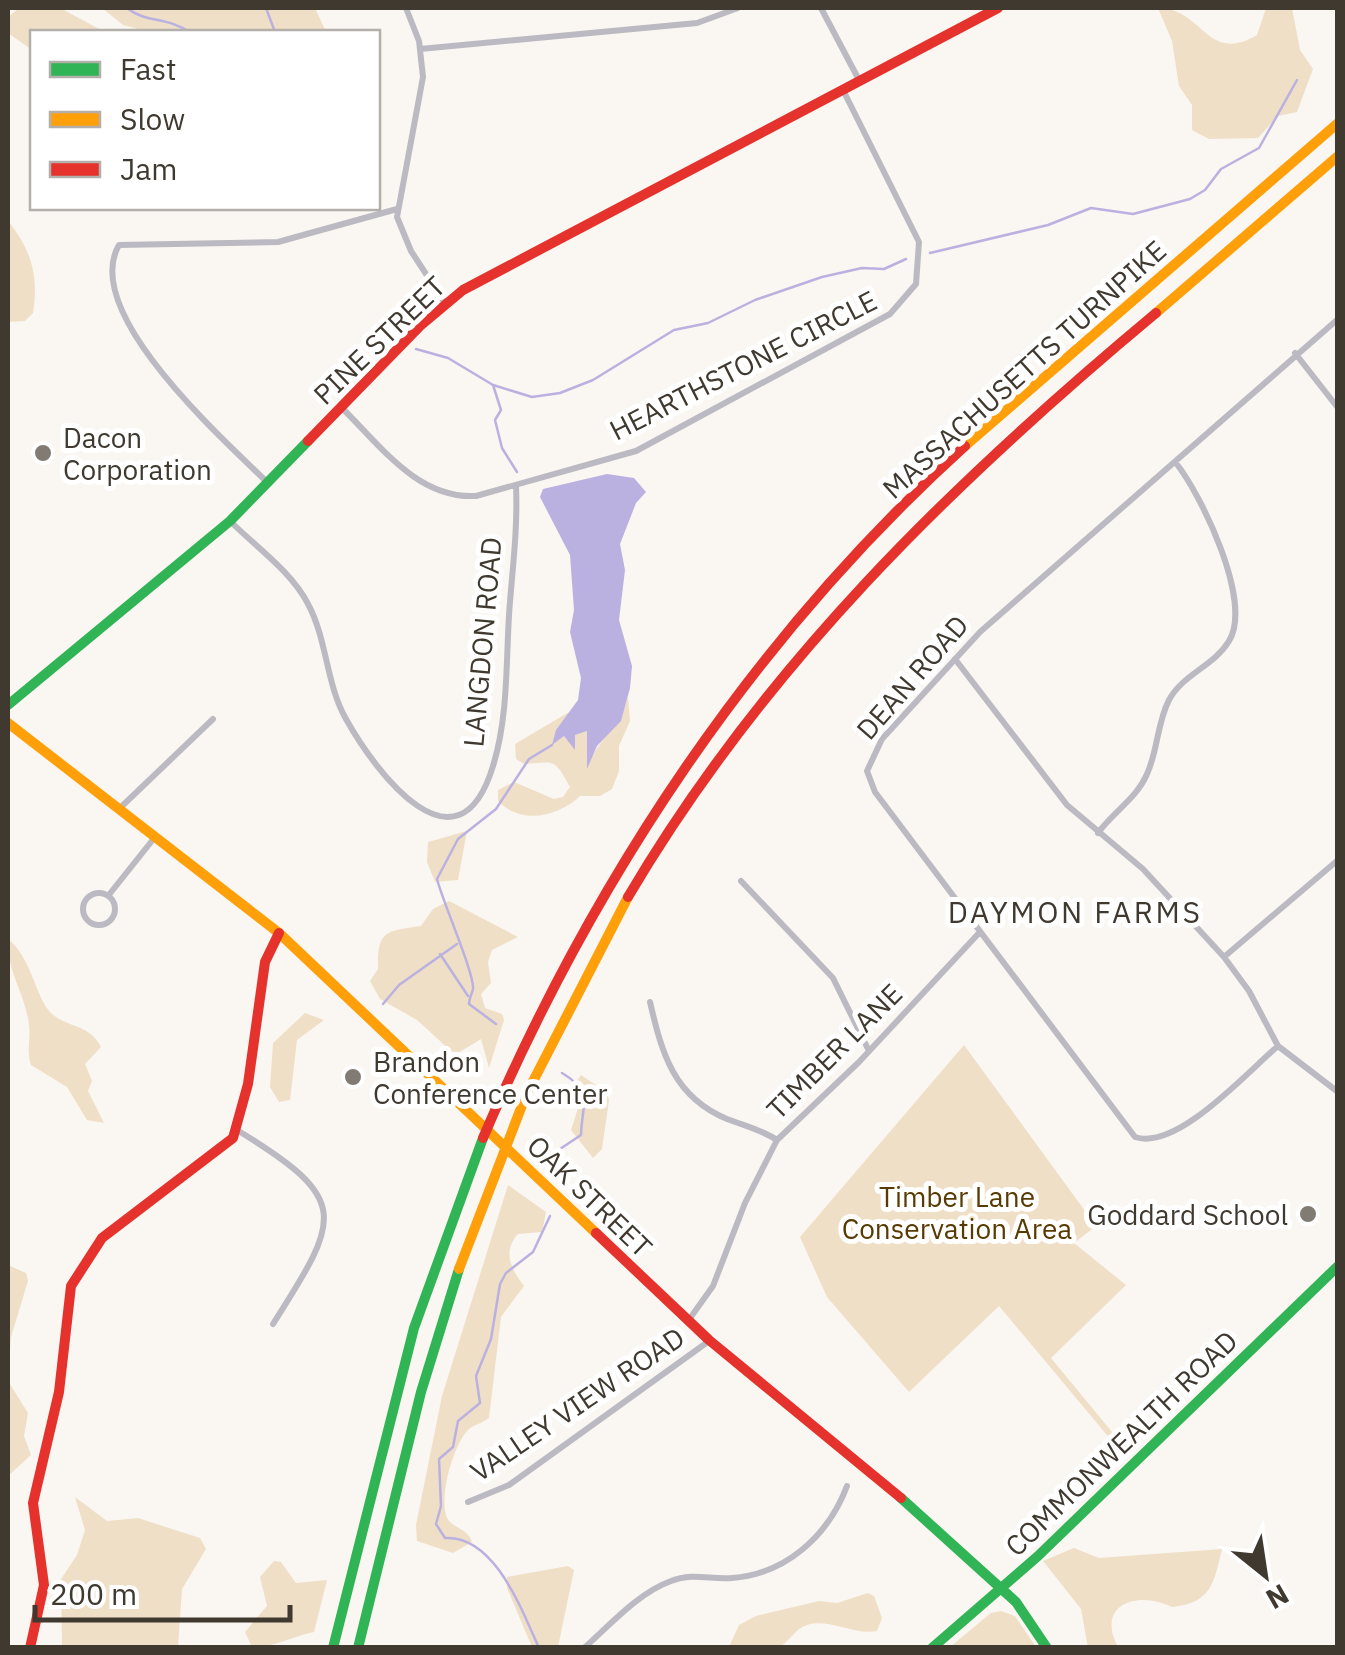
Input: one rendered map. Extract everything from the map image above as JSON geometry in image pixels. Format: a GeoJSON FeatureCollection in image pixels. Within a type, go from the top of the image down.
{"type":"FeatureCollection","features":[{"type":"Feature","properties":{"kind":"main road","name":"PINE STREET"},"geometry":{"type":"LineString","coordinates":[[8,705],[230,522],[444,303],[502,266],[998,8]]}},
{"type":"Feature","properties":{"kind":"main road","name":"MASSACHUSETTS TURNPIKE"},"geometry":{"type":"LineString","coordinates":[[334,1648],[400,1376],[470,1167],[555,980],[659,804],[770,652],[898,510],[989,424],[1338,123]]}},
{"type":"Feature","properties":{"kind":"main road","name":"MASSACHUSETTS TURNPIKE"},"geometry":{"type":"LineString","coordinates":[[358,1648],[428,1367],[487,1188],[578,988],[673,826],[784,674],[909,533],[1023,425],[1338,156]]}},
{"type":"Feature","properties":{"kind":"main road","name":"OAK STREET"},"geometry":{"type":"LineString","coordinates":[[8,723],[280,934],[688,1321],[925,1517],[1002,1588],[1048,1648]]}},
{"type":"Feature","properties":{"kind":"main road"},"geometry":{"type":"LineString","coordinates":[[30,1648],[44,1585],[33,1503],[58,1392],[68,1303],[76,1275],[102,1238],[215,1156],[237,1130],[264,969],[270,948],[280,934]]}},
{"type":"Feature","properties":{"kind":"main road","name":"COMMONWEALTH ROAD"},"geometry":{"type":"LineString","coordinates":[[932,1648],[1002,1588],[1338,1266]]}},
{"type":"Feature","properties":{"kind":"street"},"geometry":{"type":"LineString","coordinates":[[406,8],[420,49],[421,87],[397,209],[406,241],[444,303]]}},
{"type":"Feature","properties":{"kind":"street"},"geometry":{"type":"LineString","coordinates":[[420,49],[697,23],[738,8]]}},
{"type":"Feature","properties":{"kind":"street"},"geometry":{"type":"LineString","coordinates":[[821,8],[859,80]]}},
{"type":"Feature","properties":{"kind":"street","name":"HEARTHSTONE CIRCLE"},"geometry":{"type":"LineString","coordinates":[[341,408],[433,491],[469,496],[636,451],[884,318],[908,299],[920,268],[916,232],[842,89]]}},
{"type":"Feature","properties":{"kind":"street"},"geometry":{"type":"LineString","coordinates":[[268,483],[195,410],[132,330],[113,293],[111,258],[118,245],[290,240],[397,209]]}},
{"type":"Feature","properties":{"kind":"street","name":"DEAN ROAD"},"geometry":{"type":"LineString","coordinates":[[1278,1046],[1177,1132],[1154,1140],[1135,1137],[875,792],[867,771],[882,739],[955,658],[1338,319]]}},
{"type":"Feature","properties":{"kind":"street"},"geometry":{"type":"LineString","coordinates":[[1295,354],[1338,408]]}},
{"type":"Feature","properties":{"kind":"street"},"geometry":{"type":"LineString","coordinates":[[1098,833],[1144,781],[1170,698],[1227,645],[1237,622],[1230,581],[1208,516],[1176,463]]}},
{"type":"Feature","properties":{"kind":"street","name":"LANGDON ROAD"},"geometry":{"type":"LineString","coordinates":[[230,522],[308,603],[340,708],[364,744],[413,806],[429,815],[452,816],[478,800],[500,740],[516,486]]}},
{"type":"Feature","properties":{"kind":"street"},"geometry":{"type":"LineString","coordinates":[[955,658],[1058,796],[1165,891],[1224,957],[1249,991],[1278,1046],[1338,1092]]}},
{"type":"Feature","properties":{"kind":"street"},"geometry":{"type":"LineString","coordinates":[[120,808],[214,718]]}},
{"type":"Feature","properties":{"kind":"street"},"geometry":{"type":"LineString","coordinates":[[108,896],[156,836]]}},
{"type":"Feature","properties":{"kind":"street"},"geometry":{"type":"LineString","coordinates":[[1224,957],[1338,860]]}},
{"type":"Feature","properties":{"kind":"street"},"geometry":{"type":"LineString","coordinates":[[741,880],[833,978],[869,1051]]}},
{"type":"Feature","properties":{"kind":"street"},"geometry":{"type":"LineString","coordinates":[[92,895],[108,896],[115,909],[112,919],[92,923],[84,915],[85,902],[92,895]]}},
{"type":"Feature","properties":{"kind":"street","name":"TIMBER LANE"},"geometry":{"type":"LineString","coordinates":[[688,1321],[714,1286],[750,1190],[778,1140],[869,1051],[979,933]]}},
{"type":"Feature","properties":{"kind":"street"},"geometry":{"type":"LineString","coordinates":[[650,1002],[664,1056],[685,1092],[718,1115],[778,1140]]}},
{"type":"Feature","properties":{"kind":"street"},"geometry":{"type":"LineString","coordinates":[[237,1130],[304,1174],[322,1206],[324,1229],[317,1254],[274,1324]]}},
{"type":"Feature","properties":{"kind":"street","name":"VALLEY VIEW ROAD"},"geometry":{"type":"LineString","coordinates":[[468,1502],[508,1485],[710,1340]]}},
{"type":"Feature","properties":{"kind":"street"},"geometry":{"type":"LineString","coordinates":[[584,1648],[644,1596],[673,1580],[693,1576],[741,1577],[794,1560],[832,1518],[847,1486]]}},
{"type":"Feature","properties":{"kind":"green space"},"geometry":{"type":"Polygon","coordinates":[[[19,8],[60,8],[101,30],[30,30],[30,49],[8,33],[8,17],[19,8]]]}},
{"type":"Feature","properties":{"kind":"green space"},"geometry":{"type":"Polygon","coordinates":[[[102,8],[315,8],[325,30],[138,29],[123,25],[102,8]]]}},
{"type":"Feature","properties":{"kind":"green space"},"geometry":{"type":"Polygon","coordinates":[[[1158,8],[1185,16],[1216,40],[1227,43],[1257,35],[1266,8],[1292,8],[1300,50],[1313,69],[1297,112],[1278,116],[1258,138],[1209,139],[1192,130],[1192,105],[1179,86],[1172,41],[1158,8]]]}},
{"type":"Feature","properties":{"kind":"green space"},"geometry":{"type":"Polygon","coordinates":[[[8,221],[28,253],[34,275],[33,313],[25,321],[8,322],[8,221]]]}},
{"type":"Feature","properties":{"kind":"green space"},"geometry":{"type":"Polygon","coordinates":[[[628,697],[630,721],[619,746],[619,771],[612,789],[600,796],[580,796],[562,809],[540,815],[518,814],[498,801],[498,790],[514,782],[554,799],[563,797],[570,787],[560,770],[548,762],[524,764],[516,759],[515,744],[569,712],[553,744],[564,736],[574,746],[575,735],[587,731],[587,767],[628,697]]]}},
{"type":"Feature","properties":{"kind":"green space"},"geometry":{"type":"Polygon","coordinates":[[[467,831],[458,880],[435,882],[427,862],[428,842],[467,831]]]}},
{"type":"Feature","properties":{"kind":"green space"},"geometry":{"type":"Polygon","coordinates":[[[449,901],[518,937],[492,950],[488,962],[491,983],[481,994],[485,1008],[502,1014],[504,1020],[489,1068],[481,1039],[458,1053],[451,1051],[417,1020],[380,999],[370,981],[378,969],[379,947],[386,935],[421,926],[433,909],[449,901]]]}},
{"type":"Feature","properties":{"kind":"green space"},"geometry":{"type":"Polygon","coordinates":[[[8,939],[23,957],[51,1013],[91,1034],[101,1047],[85,1064],[92,1081],[88,1091],[104,1123],[87,1120],[67,1087],[31,1065],[27,1013],[10,963],[8,939]]]}},
{"type":"Feature","properties":{"kind":"green space"},"geometry":{"type":"Polygon","coordinates":[[[305,1013],[324,1020],[297,1040],[290,1100],[279,1102],[270,1087],[273,1043],[305,1013]]]}},
{"type":"Feature","properties":{"kind":"green space","name":"Timber Lane Conservation Area"},"geometry":{"type":"Polygon","coordinates":[[[964,1045],[1096,1226],[1074,1243],[1126,1285],[1051,1358],[1131,1455],[1127,1459],[999,1306],[909,1392],[827,1297],[800,1237],[964,1045]]]}},
{"type":"Feature","properties":{"kind":"green space"},"geometry":{"type":"Polygon","coordinates":[[[581,1075],[606,1092],[609,1100],[602,1149],[593,1158],[571,1130],[581,1099],[577,1081],[581,1075]]]}},
{"type":"Feature","properties":{"kind":"green space"},"geometry":{"type":"Polygon","coordinates":[[[508,1185],[546,1212],[542,1232],[518,1234],[510,1247],[512,1267],[524,1286],[501,1317],[489,1418],[468,1430],[449,1470],[446,1515],[472,1542],[453,1553],[417,1541],[416,1525],[442,1396],[508,1185]]]}},
{"type":"Feature","properties":{"kind":"green space"},"geometry":{"type":"Polygon","coordinates":[[[8,1265],[26,1273],[28,1281],[11,1337],[8,1373],[8,1265]]]}},
{"type":"Feature","properties":{"kind":"green space"},"geometry":{"type":"Polygon","coordinates":[[[8,1381],[28,1413],[24,1436],[31,1455],[8,1476],[8,1381]]]}},
{"type":"Feature","properties":{"kind":"green space"},"geometry":{"type":"Polygon","coordinates":[[[75,1497],[107,1521],[138,1518],[200,1538],[206,1549],[182,1589],[178,1647],[62,1647],[61,1579],[77,1555],[85,1530],[75,1497]]]}},
{"type":"Feature","properties":{"kind":"green space"},"geometry":{"type":"Polygon","coordinates":[[[1074,1548],[1099,1558],[1222,1549],[1213,1581],[1203,1596],[1172,1607],[1146,1600],[1124,1605],[1112,1620],[1118,1647],[1088,1648],[1081,1609],[1043,1561],[1074,1548]]]}},
{"type":"Feature","properties":{"kind":"green space"},"geometry":{"type":"Polygon","coordinates":[[[274,1561],[281,1562],[296,1583],[327,1580],[314,1632],[252,1647],[245,1632],[267,1606],[260,1577],[274,1561]]]}},
{"type":"Feature","properties":{"kind":"green space"},"geometry":{"type":"Polygon","coordinates":[[[568,1566],[574,1570],[558,1647],[532,1647],[507,1588],[507,1577],[568,1566]]]}},
{"type":"Feature","properties":{"kind":"green space"},"geometry":{"type":"Polygon","coordinates":[[[868,1593],[874,1596],[882,1618],[877,1631],[816,1623],[798,1630],[780,1647],[729,1647],[739,1625],[756,1616],[819,1601],[837,1603],[868,1593]]]}},
{"type":"Feature","properties":{"kind":"green space"},"geometry":{"type":"Polygon","coordinates":[[[1001,1611],[1015,1616],[1036,1647],[950,1647],[991,1613],[1001,1611]]]}},
{"type":"Feature","properties":{"kind":"shaded area"},"geometry":{"type":"Polygon","coordinates":[[[607,474],[634,478],[646,492],[636,503],[620,544],[625,570],[619,620],[632,666],[630,688],[621,721],[597,746],[587,769],[587,731],[575,735],[575,750],[564,736],[552,745],[556,730],[578,700],[581,678],[570,632],[574,610],[570,555],[540,497],[543,489],[607,474]]]}},
{"type":"Feature","properties":{"kind":"waterway"},"geometry":{"type":"LineString","coordinates":[[127,8],[185,30]]}},
{"type":"Feature","properties":{"kind":"waterway"},"geometry":{"type":"LineString","coordinates":[[266,8],[274,30]]}},
{"type":"Feature","properties":{"kind":"waterway"},"geometry":{"type":"LineString","coordinates":[[930,253],[1048,225],[1091,208],[1133,214],[1190,199],[1205,190],[1221,169],[1259,148],[1297,80]]}},
{"type":"Feature","properties":{"kind":"waterway"},"geometry":{"type":"LineString","coordinates":[[493,385],[532,397],[560,393],[593,380],[674,330],[708,323],[755,300],[822,277],[862,268],[884,269],[906,259]]}},
{"type":"Feature","properties":{"kind":"waterway"},"geometry":{"type":"LineString","coordinates":[[416,349],[448,358],[493,385],[501,410],[495,420],[502,448],[517,472]]}},
{"type":"Feature","properties":{"kind":"waterway"},"geometry":{"type":"LineString","coordinates":[[496,1024],[469,1004],[472,981],[437,879],[458,839],[496,809],[529,759],[552,745]]}},
{"type":"Feature","properties":{"kind":"waterway"},"geometry":{"type":"LineString","coordinates":[[383,1004],[399,985],[457,944]]}},
{"type":"Feature","properties":{"kind":"waterway"},"geometry":{"type":"LineString","coordinates":[[440,954],[468,996]]}},
{"type":"Feature","properties":{"kind":"waterway"},"geometry":{"type":"LineString","coordinates":[[558,1176],[560,1149],[581,1135],[584,1106],[579,1086],[562,1073]]}},
{"type":"Feature","properties":{"kind":"waterway"},"geometry":{"type":"LineString","coordinates":[[539,1648],[515,1596],[492,1562],[463,1540],[445,1538],[436,1524],[441,1506],[439,1459],[453,1447],[458,1421],[480,1403],[476,1376],[491,1339],[500,1284],[506,1273],[533,1252],[550,1216]]}},
{"type":"Feature","properties":{"kind":"traffic: fast"},"geometry":{"type":"LineString","coordinates":[[8,705],[230,521],[308,441]]}},
{"type":"Feature","properties":{"kind":"traffic: fast"},"geometry":{"type":"LineString","coordinates":[[333,1648],[414,1328],[483,1138]]}},
{"type":"Feature","properties":{"kind":"traffic: fast"},"geometry":{"type":"LineString","coordinates":[[932,1648],[1038,1556],[1338,1266]]}},
{"type":"Feature","properties":{"kind":"traffic: fast"},"geometry":{"type":"LineString","coordinates":[[358,1648],[421,1392],[459,1269]]}},
{"type":"Feature","properties":{"kind":"traffic: fast"},"geometry":{"type":"LineString","coordinates":[[901,1498],[1016,1602],[1047,1648]]}},
{"type":"Feature","properties":{"kind":"traffic: slow"},"geometry":{"type":"LineString","coordinates":[[965,446],[1338,123]]}},
{"type":"Feature","properties":{"kind":"traffic: slow"},"geometry":{"type":"LineString","coordinates":[[1156,313],[1338,156]]}},
{"type":"Feature","properties":{"kind":"traffic: slow"},"geometry":{"type":"LineString","coordinates":[[8,723],[279,933],[596,1233]]}},
{"type":"Feature","properties":{"kind":"traffic: slow"},"geometry":{"type":"LineString","coordinates":[[459,1269],[526,1095],[628,897]]}},
{"type":"Feature","properties":{"kind":"traffic: jam"},"geometry":{"type":"LineString","coordinates":[[308,441],[420,326],[463,290],[998,8]]}},
{"type":"Feature","properties":{"kind":"traffic: jam"},"geometry":{"type":"LineString","coordinates":[[628,897],[739,732],[866,582],[1007,443],[1156,313]]}},
{"type":"Feature","properties":{"kind":"traffic: jam"},"geometry":{"type":"LineString","coordinates":[[483,1138],[575,947],[686,766],[816,598],[888,520],[965,446]]}},
{"type":"Feature","properties":{"kind":"traffic: jam"},"geometry":{"type":"LineString","coordinates":[[30,1648],[44,1585],[33,1503],[59,1392],[71,1286],[102,1238],[233,1138],[248,1084],[265,962],[279,933]]}},
{"type":"Feature","properties":{"kind":"traffic: jam"},"geometry":{"type":"LineString","coordinates":[[596,1233],[709,1340],[901,1498]]}},
{"type":"Feature","properties":{"kind":"place","name":"Dacon Corporation"},"geometry":{"type":"Point","coordinates":[43,453]}},
{"type":"Feature","properties":{"kind":"place","name":"Brandon Conference Center"},"geometry":{"type":"Point","coordinates":[353,1077]}},
{"type":"Feature","properties":{"kind":"place","name":"Goddard School"},"geometry":{"type":"Point","coordinates":[1308,1214]}},
{"type":"Feature","properties":{"kind":"district","name":"DAYMON FARMS"},"geometry":{"type":"Point","coordinates":[1075,911]}}]}
